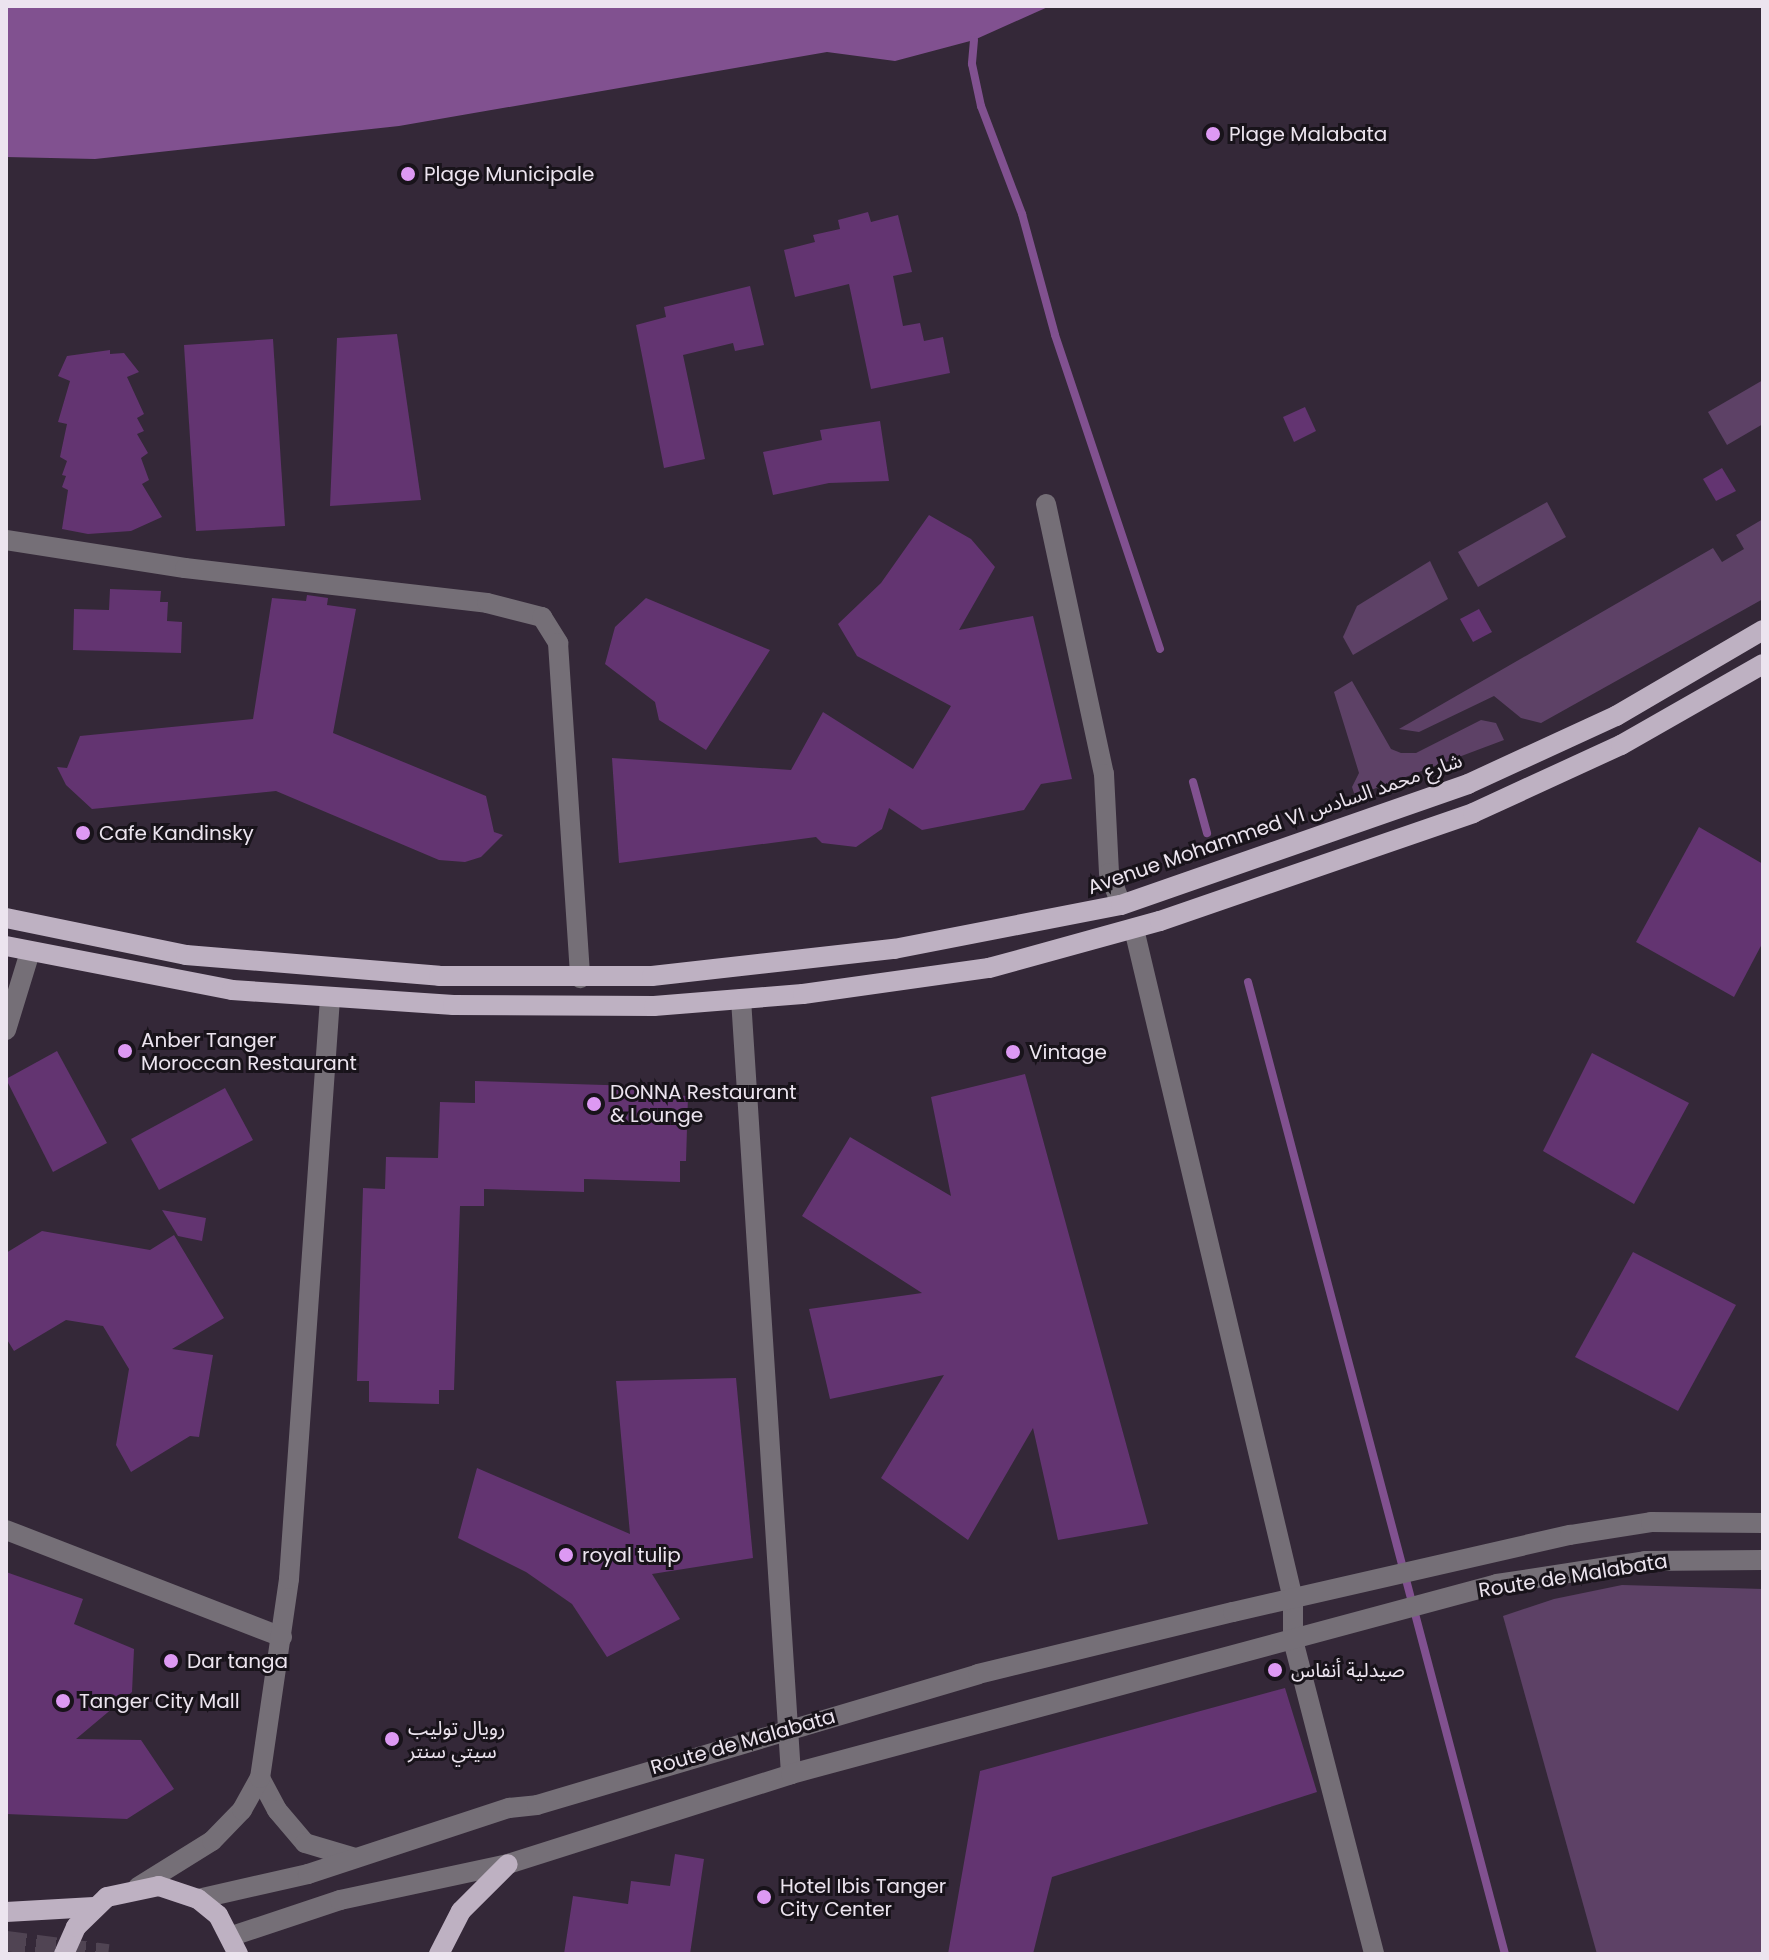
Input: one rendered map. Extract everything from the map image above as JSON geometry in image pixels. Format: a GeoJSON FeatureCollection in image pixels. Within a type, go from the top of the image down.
{"type":"FeatureCollection","features":[{"type":"Feature","properties":{"kind":"main road","name":"Avenue Mohammed VI شارع محمد السادس"},"geometry":{"type":"LineString","coordinates":[[6,918],[109,943],[280,966],[580,978],[724,970],[894,949],[1121,905],[1326,835],[1533,756],[1697,671],[1763,630]]}},
{"type":"Feature","properties":{"kind":"main road"},"geometry":{"type":"LineString","coordinates":[[6,946],[232,990],[330,999],[582,1008],[741,999],[989,968],[1134,929],[1336,864],[1545,781],[1704,700],[1763,664]]}},
{"type":"Feature","properties":{"kind":"main road"},"geometry":{"type":"LineString","coordinates":[[439,1954],[461,1911],[508,1864]]}},
{"type":"Feature","properties":{"kind":"main road"},"geometry":{"type":"LineString","coordinates":[[6,1912],[94,1907],[138,1887],[179,1890],[198,1899],[240,1948]]}},
{"type":"Feature","properties":{"kind":"main road"},"geometry":{"type":"LineString","coordinates":[[64,1954],[76,1927],[94,1907]]}},
{"type":"Feature","properties":{"kind":"street"},"geometry":{"type":"LineString","coordinates":[[1046,504],[1104,774],[1109,873],[1121,905]]}},
{"type":"Feature","properties":{"kind":"street"},"geometry":{"type":"LineString","coordinates":[[7,545],[487,603],[542,617],[558,643],[580,978]]}},
{"type":"Feature","properties":{"kind":"street"},"geometry":{"type":"LineString","coordinates":[[1134,929],[1293,1599],[1293,1640],[1374,1954]]}},
{"type":"Feature","properties":{"kind":"street"},"geometry":{"type":"LineString","coordinates":[[6,1030],[30,952]]}},
{"type":"Feature","properties":{"kind":"street"},"geometry":{"type":"LineString","coordinates":[[138,1887],[212,1841],[242,1810],[260,1778],[282,1637],[330,999]]}},
{"type":"Feature","properties":{"kind":"street"},"geometry":{"type":"LineString","coordinates":[[741,999],[791,1774]]}},
{"type":"Feature","properties":{"kind":"street","name":"Route de Malabata"},"geometry":{"type":"LineString","coordinates":[[198,1899],[355,1858],[509,1808],[537,1805],[978,1674],[1493,1549],[1651,1522],[1763,1523]]}},
{"type":"Feature","properties":{"kind":"street"},"geometry":{"type":"LineString","coordinates":[[6,1530],[282,1637]]}},
{"type":"Feature","properties":{"kind":"street","name":"Route de Malabata"},"geometry":{"type":"LineString","coordinates":[[240,1948],[340,1900],[508,1864],[791,1774],[1497,1584],[1645,1561],[1763,1560]]}},
{"type":"Feature","properties":{"kind":"street"},"geometry":{"type":"LineString","coordinates":[[260,1778],[277,1810],[305,1843],[355,1858]]}},
{"type":"Feature","properties":{"kind":"shaded area"},"geometry":{"type":"Polygon","coordinates":[[[6,6],[1050,6],[974,40],[895,61],[827,52],[399,126],[95,159],[6,157],[6,6]]]}},
{"type":"Feature","properties":{"kind":"shaded area"},"geometry":{"type":"Polygon","coordinates":[[[1763,380],[1763,424],[1727,445],[1708,412],[1763,380]]]}},
{"type":"Feature","properties":{"kind":"shaded area"},"geometry":{"type":"Polygon","coordinates":[[[1547,502],[1566,537],[1478,587],[1458,552],[1547,502]]]}},
{"type":"Feature","properties":{"kind":"shaded area"},"geometry":{"type":"Polygon","coordinates":[[[1763,519],[1763,599],[1541,723],[1521,718],[1494,696],[1419,732],[1399,729],[1713,548],[1722,562],[1744,549],[1736,535],[1763,519]]]}},
{"type":"Feature","properties":{"kind":"shaded area"},"geometry":{"type":"Polygon","coordinates":[[[1430,561],[1448,599],[1353,655],[1343,637],[1357,606],[1430,561]]]}},
{"type":"Feature","properties":{"kind":"shaded area"},"geometry":{"type":"Polygon","coordinates":[[[1352,681],[1391,749],[1401,753],[1416,753],[1481,720],[1496,723],[1504,740],[1355,796],[1352,787],[1359,773],[1334,692],[1352,681]]]}},
{"type":"Feature","properties":{"kind":"shaded area"},"geometry":{"type":"Polygon","coordinates":[[[1622,1585],[1763,1589],[1763,1954],[1597,1954],[1503,1616],[1554,1599],[1622,1585]]]}},
{"type":"Feature","properties":{"kind":"building"},"geometry":{"type":"Polygon","coordinates":[[[868,212],[871,222],[898,215],[912,272],[893,276],[903,326],[920,323],[924,341],[943,337],[950,373],[871,389],[849,284],[795,297],[784,250],[815,242],[813,235],[840,229],[838,220],[868,212]]]}},
{"type":"Feature","properties":{"kind":"building"},"geometry":{"type":"Polygon","coordinates":[[[750,286],[764,345],[735,351],[733,343],[683,355],[705,459],[664,468],[636,325],[666,317],[664,307],[750,286]]]}},
{"type":"Feature","properties":{"kind":"building"},"geometry":{"type":"Polygon","coordinates":[[[397,334],[421,500],[330,506],[337,338],[397,334]]]}},
{"type":"Feature","properties":{"kind":"building"},"geometry":{"type":"Polygon","coordinates":[[[273,339],[285,526],[196,531],[184,345],[273,339]]]}},
{"type":"Feature","properties":{"kind":"building"},"geometry":{"type":"Polygon","coordinates":[[[110,350],[110,354],[124,353],[139,372],[127,377],[144,414],[137,418],[144,431],[137,434],[148,453],[141,458],[149,480],[142,484],[162,517],[131,531],[88,534],[62,529],[68,490],[62,487],[67,461],[60,457],[67,424],[58,422],[70,381],[58,376],[67,356],[110,350]]]}},
{"type":"Feature","properties":{"kind":"building"},"geometry":{"type":"Polygon","coordinates":[[[1305,407],[1316,431],[1294,442],[1283,417],[1305,407]]]}},
{"type":"Feature","properties":{"kind":"building"},"geometry":{"type":"Polygon","coordinates":[[[880,421],[889,481],[829,483],[773,495],[763,452],[822,440],[820,430],[880,421]]]}},
{"type":"Feature","properties":{"kind":"building"},"geometry":{"type":"Polygon","coordinates":[[[1722,468],[1736,491],[1716,501],[1703,479],[1722,468]]]}},
{"type":"Feature","properties":{"kind":"building"},"geometry":{"type":"Polygon","coordinates":[[[929,515],[971,539],[995,567],[959,630],[1033,616],[1072,779],[1041,784],[1024,810],[922,830],[889,808],[882,829],[856,847],[822,843],[816,837],[619,863],[612,758],[791,770],[823,712],[913,769],[951,706],[857,656],[838,624],[881,583],[929,515]]]}},
{"type":"Feature","properties":{"kind":"building"},"geometry":{"type":"Polygon","coordinates":[[[110,589],[161,591],[160,602],[168,602],[167,621],[182,622],[181,653],[73,650],[74,609],[109,610],[110,589]]]}},
{"type":"Feature","properties":{"kind":"building"},"geometry":{"type":"Polygon","coordinates":[[[307,595],[328,598],[327,605],[356,609],[333,733],[486,796],[494,832],[503,835],[481,857],[465,862],[439,860],[276,791],[92,809],[66,785],[57,767],[67,768],[80,736],[253,719],[272,598],[306,601],[307,595]]]}},
{"type":"Feature","properties":{"kind":"building"},"geometry":{"type":"Polygon","coordinates":[[[646,598],[770,650],[706,750],[659,720],[655,702],[605,664],[615,627],[646,598]]]}},
{"type":"Feature","properties":{"kind":"building"},"geometry":{"type":"Polygon","coordinates":[[[1479,609],[1492,632],[1473,642],[1460,619],[1479,609]]]}},
{"type":"Feature","properties":{"kind":"building"},"geometry":{"type":"Polygon","coordinates":[[[1699,827],[1763,864],[1763,942],[1734,997],[1636,942],[1699,827]]]}},
{"type":"Feature","properties":{"kind":"building"},"geometry":{"type":"Polygon","coordinates":[[[57,1051],[107,1143],[53,1172],[6,1079],[57,1051]]]}},
{"type":"Feature","properties":{"kind":"building"},"geometry":{"type":"Polygon","coordinates":[[[1592,1053],[1689,1103],[1634,1204],[1543,1151],[1592,1053]]]}},
{"type":"Feature","properties":{"kind":"building"},"geometry":{"type":"Polygon","coordinates":[[[1025,1074],[1148,1524],[1058,1540],[1033,1428],[968,1540],[881,1478],[944,1375],[830,1399],[809,1309],[922,1293],[802,1216],[850,1137],[951,1196],[931,1097],[1025,1074]]]}},
{"type":"Feature","properties":{"kind":"building"},"geometry":{"type":"Polygon","coordinates":[[[475,1081],[669,1087],[669,1095],[688,1096],[686,1161],[680,1161],[680,1182],[584,1179],[584,1192],[484,1189],[484,1206],[460,1206],[454,1390],[439,1390],[439,1404],[369,1402],[369,1381],[357,1381],[363,1188],[385,1189],[386,1157],[438,1158],[440,1102],[475,1103],[475,1081]]]}},
{"type":"Feature","properties":{"kind":"building"},"geometry":{"type":"Polygon","coordinates":[[[225,1088],[253,1140],[159,1190],[131,1139],[225,1088]]]}},
{"type":"Feature","properties":{"kind":"building"},"geometry":{"type":"Polygon","coordinates":[[[162,1210],[206,1218],[202,1241],[178,1236],[162,1210]]]}},
{"type":"Feature","properties":{"kind":"building"},"geometry":{"type":"Polygon","coordinates":[[[42,1231],[150,1250],[174,1235],[224,1318],[172,1349],[213,1355],[199,1437],[190,1436],[131,1472],[116,1445],[129,1369],[103,1326],[66,1320],[14,1351],[6,1338],[6,1253],[42,1231]]]}},
{"type":"Feature","properties":{"kind":"building"},"geometry":{"type":"Polygon","coordinates":[[[1633,1252],[1736,1305],[1678,1411],[1575,1357],[1633,1252]]]}},
{"type":"Feature","properties":{"kind":"building"},"geometry":{"type":"Polygon","coordinates":[[[736,1378],[753,1558],[652,1574],[680,1619],[607,1657],[572,1604],[526,1572],[458,1538],[477,1468],[630,1534],[616,1381],[736,1378]]]}},
{"type":"Feature","properties":{"kind":"building","name":"Tanger City Mall"},"geometry":{"type":"Polygon","coordinates":[[[6,1572],[83,1599],[74,1624],[134,1649],[132,1692],[76,1739],[141,1740],[174,1789],[127,1819],[6,1814],[6,1572]]]}},
{"type":"Feature","properties":{"kind":"building"},"geometry":{"type":"Polygon","coordinates":[[[1285,1688],[1317,1792],[1052,1877],[1033,1954],[948,1954],[980,1771],[1285,1688]]]}},
{"type":"Feature","properties":{"kind":"building"},"geometry":{"type":"Polygon","coordinates":[[[675,1854],[704,1859],[690,1954],[564,1954],[573,1896],[628,1904],[631,1881],[670,1886],[675,1854]]]}},
{"type":"Feature","properties":{"kind":"waterway"},"geometry":{"type":"LineString","coordinates":[[974,40],[972,64],[981,106],[1022,214],[1055,335],[1160,649]]}},
{"type":"Feature","properties":{"kind":"waterway"},"geometry":{"type":"LineString","coordinates":[[1193,782],[1207,833]]}},
{"type":"Feature","properties":{"kind":"waterway"},"geometry":{"type":"LineString","coordinates":[[1248,982],[1505,1954]]}},
{"type":"Feature","properties":{"kind":"tunnel"},"geometry":{"type":"LineString","coordinates":[[6,1941],[108,1954]]}},
{"type":"Feature","properties":{"kind":"place","name":"Plage Malabata"},"geometry":{"type":"Point","coordinates":[1213,134]}},
{"type":"Feature","properties":{"kind":"place","name":"Plage Municipale"},"geometry":{"type":"Point","coordinates":[408,174]}},
{"type":"Feature","properties":{"kind":"place","name":"Cafe Kandinsky"},"geometry":{"type":"Point","coordinates":[83,833]}},
{"type":"Feature","properties":{"kind":"place","name":"Anber Tanger Moroccan Restaurant"},"geometry":{"type":"Point","coordinates":[125,1051]}},
{"type":"Feature","properties":{"kind":"place","name":"Vintage"},"geometry":{"type":"Point","coordinates":[1013,1052]}},
{"type":"Feature","properties":{"kind":"place","name":"DONNA Restaurant & Lounge"},"geometry":{"type":"Point","coordinates":[594,1104]}},
{"type":"Feature","properties":{"kind":"place","name":"royal tulip"},"geometry":{"type":"Point","coordinates":[566,1555]}},
{"type":"Feature","properties":{"kind":"place","name":"Dar tanga"},"geometry":{"type":"Point","coordinates":[171,1661]}},
{"type":"Feature","properties":{"kind":"place","name":"صيدلية أنفاس"},"geometry":{"type":"Point","coordinates":[1275,1670]}},
{"type":"Feature","properties":{"kind":"place","name":"Tanger City Mall"},"geometry":{"type":"Point","coordinates":[63,1701]}},
{"type":"Feature","properties":{"kind":"place","name":"رويال توليب سيتي سنتر"},"geometry":{"type":"Point","coordinates":[392,1739]}},
{"type":"Feature","properties":{"kind":"place","name":"Hotel Ibis Tanger City Center"},"geometry":{"type":"Point","coordinates":[764,1897]}}]}
